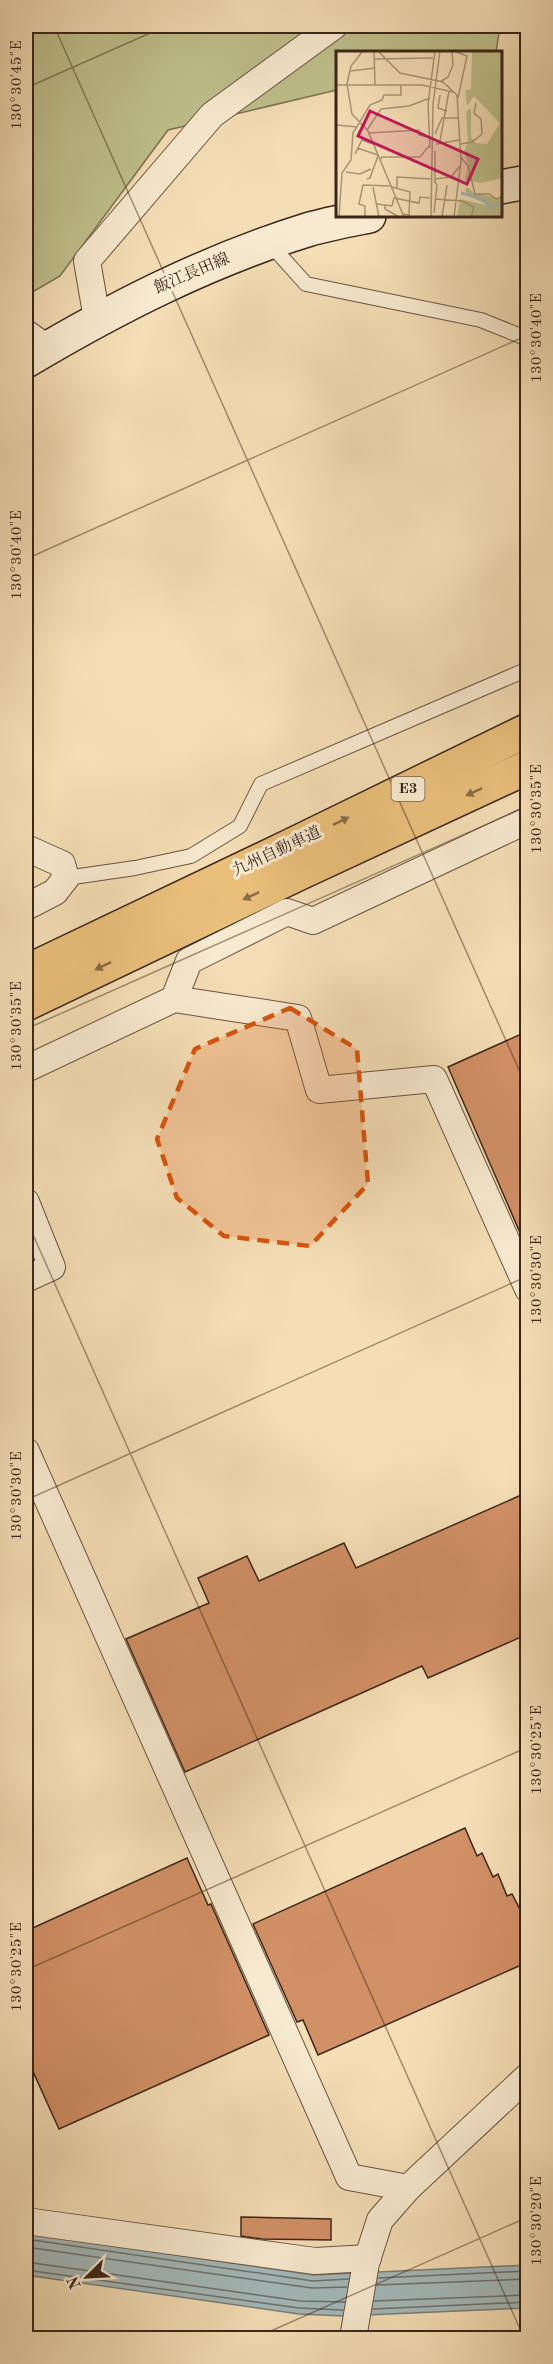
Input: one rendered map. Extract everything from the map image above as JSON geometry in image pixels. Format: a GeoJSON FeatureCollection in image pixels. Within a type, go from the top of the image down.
{"type":"FeatureCollection","features":[{"type":"Feature","properties":{"kind":"highway","name":"九州自動車道"},"geometry":{"type":"LineString","coordinates":[[296,859],[528,730]]}},
{"type":"Feature","properties":{"kind":"highway","name":"九州自動車道"},"geometry":{"type":"LineString","coordinates":[[26,972],[149,928],[296,859],[528,768]]}},
{"type":"Feature","properties":{"kind":"highway","name":"九州自動車道"},"geometry":{"type":"LineString","coordinates":[[26,1004],[149,928]]}},
{"type":"Feature","properties":{"kind":"main road"},"geometry":{"type":"LineString","coordinates":[[502,188],[528,182]]}},
{"type":"Feature","properties":{"kind":"main road","name":"飯江長田線"},"geometry":{"type":"LineString","coordinates":[[33,347],[97,319],[177,279],[309,229],[360,218]]}},
{"type":"Feature","properties":{"kind":"street"},"geometry":{"type":"LineString","coordinates":[[97,319],[87,261],[213,115],[334,26]]}},
{"type":"Feature","properties":{"kind":"street"},"geometry":{"type":"LineString","coordinates":[[174,999],[189,961],[287,912],[313,921],[528,820]]}},
{"type":"Feature","properties":{"kind":"street"},"geometry":{"type":"LineString","coordinates":[[26,848],[62,864],[66,878],[55,892],[26,907]]}},
{"type":"Feature","properties":{"kind":"street"},"geometry":{"type":"LineString","coordinates":[[26,1069],[174,999],[298,1018],[319,1090],[434,1079],[528,1290]]}},
{"type":"Feature","properties":{"kind":"street"},"geometry":{"type":"LineString","coordinates":[[26,1202],[52,1267],[26,1279]]}},
{"type":"Feature","properties":{"kind":"street"},"geometry":{"type":"LineString","coordinates":[[26,1451],[349,2177],[408,2188]]}},
{"type":"Feature","properties":{"kind":"street"},"geometry":{"type":"LineString","coordinates":[[354,2331],[367,2261],[380,2220],[408,2188],[528,2076]]}},
{"type":"Feature","properties":{"kind":"street"},"geometry":{"type":"LineString","coordinates":[[26,2221],[315,2261],[367,2261]]}},
{"type":"Feature","properties":{"kind":"lane"},"geometry":{"type":"LineString","coordinates":[[269,243],[306,284],[481,320],[528,339]]}},
{"type":"Feature","properties":{"kind":"lane"},"geometry":{"type":"LineString","coordinates":[[66,878],[135,868],[191,856],[240,826],[261,784],[528,669]]}},
{"type":"Feature","properties":{"kind":"highlighted area"},"geometry":{"type":"Polygon","coordinates":[[[290,1008],[357,1049],[368,1184],[310,1246],[224,1236],[177,1198],[157,1139],[195,1049],[290,1008]]]}},
{"type":"Feature","properties":{"kind":"green space"},"geometry":{"type":"Polygon","coordinates":[[[26,26],[500,26],[496,51],[336,51],[336,90],[168,130],[60,276],[26,296],[26,26]]]}},
{"type":"Feature","properties":{"kind":"water"},"geometry":{"type":"Polygon","coordinates":[[[26,2233],[314,2275],[527,2265],[527,2308],[343,2316],[299,2314],[26,2275],[26,2233]]]}},
{"type":"Feature","properties":{"kind":"building"},"geometry":{"type":"Polygon","coordinates":[[[528,1031],[528,1251],[448,1067],[528,1031]]]}},
{"type":"Feature","properties":{"kind":"building"},"geometry":{"type":"Polygon","coordinates":[[[528,1492],[528,1634],[428,1678],[422,1666],[185,1772],[126,1639],[209,1603],[198,1578],[247,1556],[259,1581],[344,1543],[356,1568],[528,1492]]]}},
{"type":"Feature","properties":{"kind":"building"},"geometry":{"type":"Polygon","coordinates":[[[465,1828],[477,1856],[482,1853],[493,1877],[498,1874],[507,1896],[512,1894],[528,1925],[528,1962],[318,2055],[303,2020],[297,2022],[253,1924],[465,1828]]]}},
{"type":"Feature","properties":{"kind":"building"},"geometry":{"type":"Polygon","coordinates":[[[187,1858],[208,1905],[211,1904],[269,2035],[59,2129],[26,2056],[26,1931],[187,1858]]]}},
{"type":"Feature","properties":{"kind":"building"},"geometry":{"type":"Polygon","coordinates":[[[241,2217],[331,2219],[331,2240],[262,2239],[241,2236],[241,2217]]]}}]}
